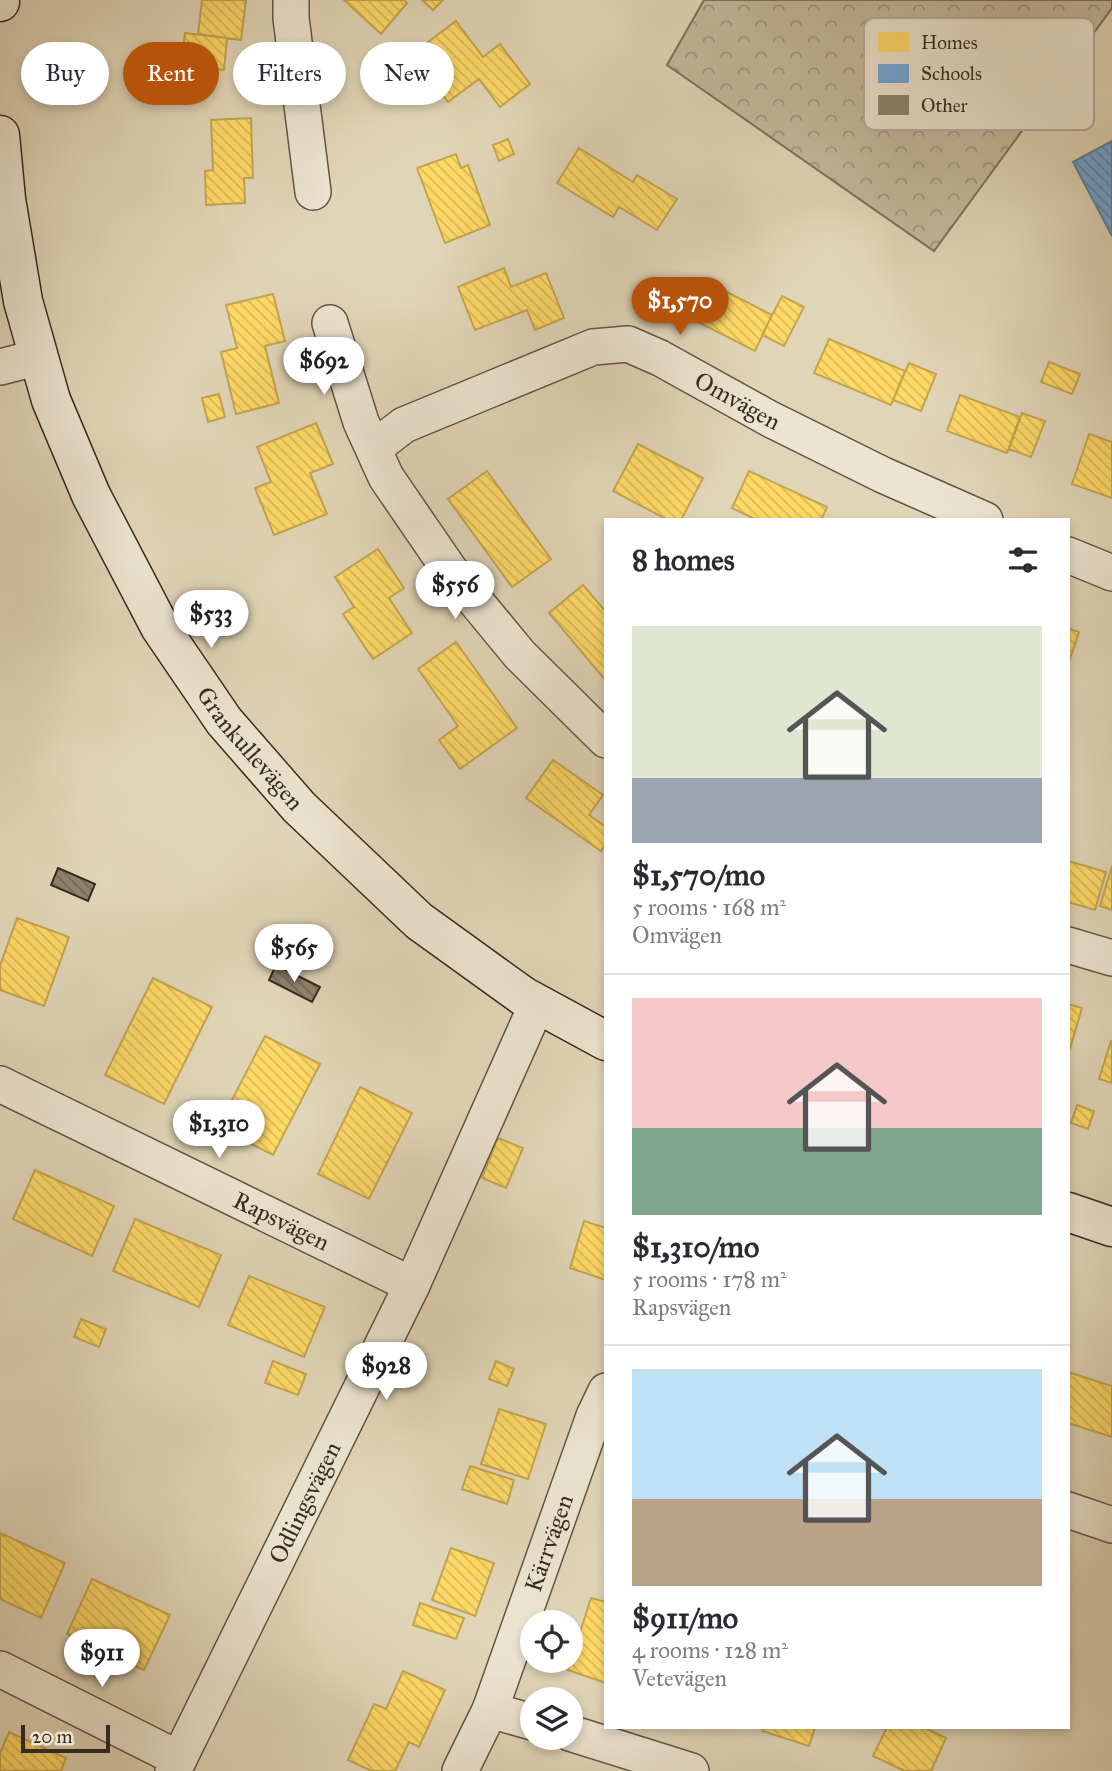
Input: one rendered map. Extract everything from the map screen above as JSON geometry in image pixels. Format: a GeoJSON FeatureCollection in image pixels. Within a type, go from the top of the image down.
{"type":"FeatureCollection","features":[{"type":"Feature","properties":{"kind":"street"},"geometry":{"type":"LineString","coordinates":[[291,0],[290,18],[313,192]]}},
{"type":"Feature","properties":{"kind":"street","name":"Grankullevägen"},"geometry":{"type":"LineString","coordinates":[[0,135],[6,199],[23,300],[51,400],[91,495],[160,627],[224,721],[299,807],[419,921],[537,1004],[604,1040]]}},
{"type":"Feature","properties":{"kind":"street"},"geometry":{"type":"LineString","coordinates":[[330,323],[361,422],[386,477],[449,569],[520,655],[604,738]]}},
{"type":"Feature","properties":{"kind":"street","name":"Omvägen"},"geometry":{"type":"LineString","coordinates":[[374,448],[404,425],[568,357],[593,347],[628,344],[660,358],[770,419],[872,470],[980,518]]}},
{"type":"Feature","properties":{"kind":"street"},"geometry":{"type":"LineString","coordinates":[[0,367],[39,357]]}},
{"type":"Feature","properties":{"kind":"street"},"geometry":{"type":"LineString","coordinates":[[1070,556],[1112,573]]}},
{"type":"Feature","properties":{"kind":"street"},"geometry":{"type":"LineString","coordinates":[[1070,945],[1112,958]]}},
{"type":"Feature","properties":{"kind":"street","name":"Odlingsvägen"},"geometry":{"type":"LineString","coordinates":[[176,1765],[412,1285],[537,1004]]}},
{"type":"Feature","properties":{"kind":"street","name":"Rapsvägen"},"geometry":{"type":"LineString","coordinates":[[0,1084],[412,1285]]}},
{"type":"Feature","properties":{"kind":"street"},"geometry":{"type":"LineString","coordinates":[[1070,1213],[1112,1227]]}},
{"type":"Feature","properties":{"kind":"street","name":"Kärrvägen"},"geometry":{"type":"LineString","coordinates":[[460,1771],[490,1710],[594,1416],[604,1395]]}},
{"type":"Feature","properties":{"kind":"street"},"geometry":{"type":"LineString","coordinates":[[1070,1511],[1112,1525]]}},
{"type":"Feature","properties":{"kind":"street"},"geometry":{"type":"LineString","coordinates":[[0,1669],[176,1765]]}},
{"type":"Feature","properties":{"kind":"street"},"geometry":{"type":"LineString","coordinates":[[490,1710],[520,1719]]}},
{"type":"Feature","properties":{"kind":"street"},"geometry":{"type":"LineString","coordinates":[[583,1737],[691,1771]]}},
{"type":"Feature","properties":{"kind":"green space"},"geometry":{"type":"Polygon","coordinates":[[[704,0],[1112,0],[1112,8],[1094,33],[1094,18],[864,18],[864,130],[1023,130],[934,251],[667,65],[704,0]]]}},
{"type":"Feature","properties":{"kind":"building: Homes"},"geometry":{"type":"Polygon","coordinates":[[[202,0],[246,0],[241,40],[198,34],[202,0]]]}},
{"type":"Feature","properties":{"kind":"building: Homes"},"geometry":{"type":"Polygon","coordinates":[[[344,0],[404,0],[407,3],[381,34],[344,0]]]}},
{"type":"Feature","properties":{"kind":"building: Homes"},"geometry":{"type":"Polygon","coordinates":[[[422,0],[443,0],[433,10],[422,0]]]}},
{"type":"Feature","properties":{"kind":"building: Homes"},"geometry":{"type":"Polygon","coordinates":[[[456,21],[483,57],[500,44],[530,84],[500,107],[479,79],[454,98],[454,42],[428,42],[456,21]]]}},
{"type":"Feature","properties":{"kind":"building: Homes"},"geometry":{"type":"Polygon","coordinates":[[[185,33],[227,38],[224,70],[219,70],[219,42],[184,42],[185,33]]]}},
{"type":"Feature","properties":{"kind":"building: Homes"},"geometry":{"type":"Polygon","coordinates":[[[251,118],[253,178],[244,178],[245,203],[206,205],[205,171],[213,170],[211,120],[251,118]]]}},
{"type":"Feature","properties":{"kind":"building: Homes"},"geometry":{"type":"Polygon","coordinates":[[[508,139],[514,154],[499,161],[493,145],[508,139]]]}},
{"type":"Feature","properties":{"kind":"building: Homes"},"geometry":{"type":"Polygon","coordinates":[[[579,148],[633,182],[637,175],[677,199],[657,230],[619,207],[613,217],[557,183],[579,148]]]}},
{"type":"Feature","properties":{"kind":"building: Homes"},"geometry":{"type":"Polygon","coordinates":[[[456,154],[461,168],[468,165],[490,225],[445,243],[417,168],[456,154]]]}},
{"type":"Feature","properties":{"kind":"building: Homes"},"geometry":{"type":"Polygon","coordinates":[[[504,268],[511,287],[546,273],[564,318],[535,330],[527,310],[475,330],[458,287],[504,268]]]}},
{"type":"Feature","properties":{"kind":"building: Homes"},"geometry":{"type":"Polygon","coordinates":[[[713,285],[772,315],[755,351],[696,321],[713,285]]]}},
{"type":"Feature","properties":{"kind":"building: Homes"},"geometry":{"type":"Polygon","coordinates":[[[273,294],[285,341],[265,346],[279,403],[236,414],[221,352],[237,348],[226,305],[273,294]]]}},
{"type":"Feature","properties":{"kind":"building: Homes"},"geometry":{"type":"Polygon","coordinates":[[[782,296],[804,307],[784,346],[762,335],[782,296]]]}},
{"type":"Feature","properties":{"kind":"building: Homes"},"geometry":{"type":"Polygon","coordinates":[[[829,339],[905,371],[891,405],[814,373],[829,339]]]}},
{"type":"Feature","properties":{"kind":"building: Homes"},"geometry":{"type":"Polygon","coordinates":[[[1049,362],[1080,374],[1072,394],[1041,382],[1049,362]]]}},
{"type":"Feature","properties":{"kind":"building: Homes"},"geometry":{"type":"Polygon","coordinates":[[[909,363],[936,374],[921,411],[893,400],[909,363]]]}},
{"type":"Feature","properties":{"kind":"building: Homes"},"geometry":{"type":"Polygon","coordinates":[[[219,394],[225,417],[208,422],[202,398],[219,394]]]}},
{"type":"Feature","properties":{"kind":"building: Homes"},"geometry":{"type":"Polygon","coordinates":[[[960,395],[1020,417],[1007,453],[947,431],[960,395]]]}},
{"type":"Feature","properties":{"kind":"building: Homes"},"geometry":{"type":"Polygon","coordinates":[[[1022,413],[1045,421],[1031,457],[1009,449],[1022,413]]]}},
{"type":"Feature","properties":{"kind":"building: Homes"},"geometry":{"type":"Polygon","coordinates":[[[316,423],[333,464],[310,473],[327,514],[274,535],[255,488],[271,482],[257,447],[316,423]]]}},
{"type":"Feature","properties":{"kind":"building: Homes"},"geometry":{"type":"Polygon","coordinates":[[[1089,434],[1112,442],[1112,498],[1072,484],[1089,434]]]}},
{"type":"Feature","properties":{"kind":"building: Homes"},"geometry":{"type":"Polygon","coordinates":[[[638,444],[703,478],[682,518],[664,518],[613,491],[638,444]]]}},
{"type":"Feature","properties":{"kind":"building: Homes"},"geometry":{"type":"Polygon","coordinates":[[[487,471],[551,559],[512,587],[448,499],[487,471]]]}},
{"type":"Feature","properties":{"kind":"building: Homes"},"geometry":{"type":"Polygon","coordinates":[[[749,471],[827,507],[822,518],[753,518],[732,508],[749,471]]]}},
{"type":"Feature","properties":{"kind":"building: Homes"},"geometry":{"type":"Polygon","coordinates":[[[378,549],[404,588],[389,598],[412,633],[373,659],[343,614],[354,607],[335,577],[378,549]]]}},
{"type":"Feature","properties":{"kind":"building: Homes"},"geometry":{"type":"Polygon","coordinates":[[[583,585],[604,610],[604,679],[549,613],[583,585]]]}},
{"type":"Feature","properties":{"kind":"building: Homes"},"geometry":{"type":"Polygon","coordinates":[[[1070,629],[1079,632],[1070,659],[1070,629]]]}},
{"type":"Feature","properties":{"kind":"building: Homes"},"geometry":{"type":"Polygon","coordinates":[[[456,642],[517,728],[460,769],[439,740],[458,726],[418,669],[456,642]]]}},
{"type":"Feature","properties":{"kind":"building: Homes"},"geometry":{"type":"Polygon","coordinates":[[[553,760],[603,795],[589,815],[604,826],[604,847],[601,851],[526,798],[553,760]]]}},
{"type":"Feature","properties":{"kind":"building: Homes"},"geometry":{"type":"Polygon","coordinates":[[[1070,862],[1106,872],[1095,910],[1070,903],[1070,862]]]}},
{"type":"Feature","properties":{"kind":"building: Homes"},"geometry":{"type":"Polygon","coordinates":[[[1112,866],[1112,910],[1100,906],[1112,866]]]}},
{"type":"Feature","properties":{"kind":"building: Homes"},"geometry":{"type":"Polygon","coordinates":[[[17,918],[69,937],[44,1006],[0,990],[0,966],[17,918]]]}},
{"type":"Feature","properties":{"kind":"building: Homes"},"geometry":{"type":"Polygon","coordinates":[[[153,978],[212,1007],[164,1104],[105,1075],[153,978]]]}},
{"type":"Feature","properties":{"kind":"building: Homes"},"geometry":{"type":"Polygon","coordinates":[[[1070,1005],[1082,1008],[1070,1049],[1070,1005]]]}},
{"type":"Feature","properties":{"kind":"building: Homes"},"geometry":{"type":"Polygon","coordinates":[[[265,1036],[320,1064],[273,1155],[218,1127],[265,1036]]]}},
{"type":"Feature","properties":{"kind":"building: Homes"},"geometry":{"type":"Polygon","coordinates":[[[1112,1041],[1112,1083],[1099,1079],[1112,1041]]]}},
{"type":"Feature","properties":{"kind":"building: Homes"},"geometry":{"type":"Polygon","coordinates":[[[360,1087],[412,1113],[369,1199],[318,1174],[360,1087]]]}},
{"type":"Feature","properties":{"kind":"building: Homes"},"geometry":{"type":"Polygon","coordinates":[[[1077,1105],[1094,1111],[1088,1129],[1071,1123],[1077,1105]]]}},
{"type":"Feature","properties":{"kind":"building: Homes"},"geometry":{"type":"Polygon","coordinates":[[[498,1138],[523,1148],[506,1188],[482,1178],[498,1138]]]}},
{"type":"Feature","properties":{"kind":"building: Homes"},"geometry":{"type":"Polygon","coordinates":[[[35,1170],[114,1206],[92,1256],[13,1219],[35,1170]]]}},
{"type":"Feature","properties":{"kind":"building: Homes"},"geometry":{"type":"Polygon","coordinates":[[[135,1219],[221,1255],[199,1307],[113,1271],[135,1219]]]}},
{"type":"Feature","properties":{"kind":"building: Homes"},"geometry":{"type":"Polygon","coordinates":[[[584,1221],[604,1227],[604,1279],[570,1268],[584,1221]]]}},
{"type":"Feature","properties":{"kind":"building: Homes"},"geometry":{"type":"Polygon","coordinates":[[[249,1276],[325,1307],[304,1357],[228,1325],[249,1276]]]}},
{"type":"Feature","properties":{"kind":"building: Homes"},"geometry":{"type":"Polygon","coordinates":[[[81,1319],[106,1329],[99,1347],[74,1337],[81,1319]]]}},
{"type":"Feature","properties":{"kind":"building: Homes"},"geometry":{"type":"Polygon","coordinates":[[[273,1361],[306,1374],[298,1395],[265,1383],[273,1361]]]}},
{"type":"Feature","properties":{"kind":"building: Homes"},"geometry":{"type":"Polygon","coordinates":[[[496,1361],[514,1369],[507,1386],[489,1379],[496,1361]]]}},
{"type":"Feature","properties":{"kind":"building: Homes"},"geometry":{"type":"Polygon","coordinates":[[[1070,1373],[1112,1386],[1112,1437],[1070,1424],[1070,1373]]]}},
{"type":"Feature","properties":{"kind":"building: Homes"},"geometry":{"type":"Polygon","coordinates":[[[499,1409],[546,1424],[528,1479],[481,1464],[499,1409]]]}},
{"type":"Feature","properties":{"kind":"building: Homes"},"geometry":{"type":"Polygon","coordinates":[[[470,1466],[514,1480],[507,1504],[462,1489],[470,1466]]]}},
{"type":"Feature","properties":{"kind":"building: Homes"},"geometry":{"type":"Polygon","coordinates":[[[0,1533],[65,1563],[41,1618],[0,1599],[0,1533]]]}},
{"type":"Feature","properties":{"kind":"building: Homes"},"geometry":{"type":"Polygon","coordinates":[[[451,1548],[494,1563],[475,1616],[432,1600],[451,1548]]]}},
{"type":"Feature","properties":{"kind":"building: Homes"},"geometry":{"type":"Polygon","coordinates":[[[92,1579],[170,1615],[144,1670],[67,1634],[92,1579]]]}},
{"type":"Feature","properties":{"kind":"building: Homes"},"geometry":{"type":"Polygon","coordinates":[[[591,1598],[604,1601],[604,1682],[577,1673],[583,1673],[583,1623],[591,1598]]]}},
{"type":"Feature","properties":{"kind":"building: Homes"},"geometry":{"type":"Polygon","coordinates":[[[420,1603],[464,1618],[456,1639],[413,1625],[420,1603]]]}},
{"type":"Feature","properties":{"kind":"building: Homes"},"geometry":{"type":"Polygon","coordinates":[[[403,1671],[445,1690],[419,1747],[409,1742],[395,1771],[372,1771],[348,1760],[374,1704],[386,1709],[403,1671]]]}},
{"type":"Feature","properties":{"kind":"building: Homes"},"geometry":{"type":"Polygon","coordinates":[[[763,1729],[814,1729],[809,1746],[762,1731],[763,1729]]]}},
{"type":"Feature","properties":{"kind":"building: Homes"},"geometry":{"type":"Polygon","coordinates":[[[886,1729],[927,1729],[946,1738],[931,1771],[905,1771],[873,1756],[886,1729]]]}},
{"type":"Feature","properties":{"kind":"building: Homes"},"geometry":{"type":"Polygon","coordinates":[[[9,1732],[66,1758],[61,1771],[0,1771],[0,1753],[9,1732]]]}},
{"type":"Feature","properties":{"kind":"building: Schools"},"geometry":{"type":"Polygon","coordinates":[[[1112,141],[1112,236],[1073,162],[1112,141]]]}},
{"type":"Feature","properties":{"kind":"building: Other"},"geometry":{"type":"Polygon","coordinates":[[[58,868],[95,884],[88,901],[51,885],[58,868]]]}},
{"type":"Feature","properties":{"kind":"building: Other"},"geometry":{"type":"Polygon","coordinates":[[[276,965],[320,987],[312,1002],[269,980],[276,965]]]}}]}
